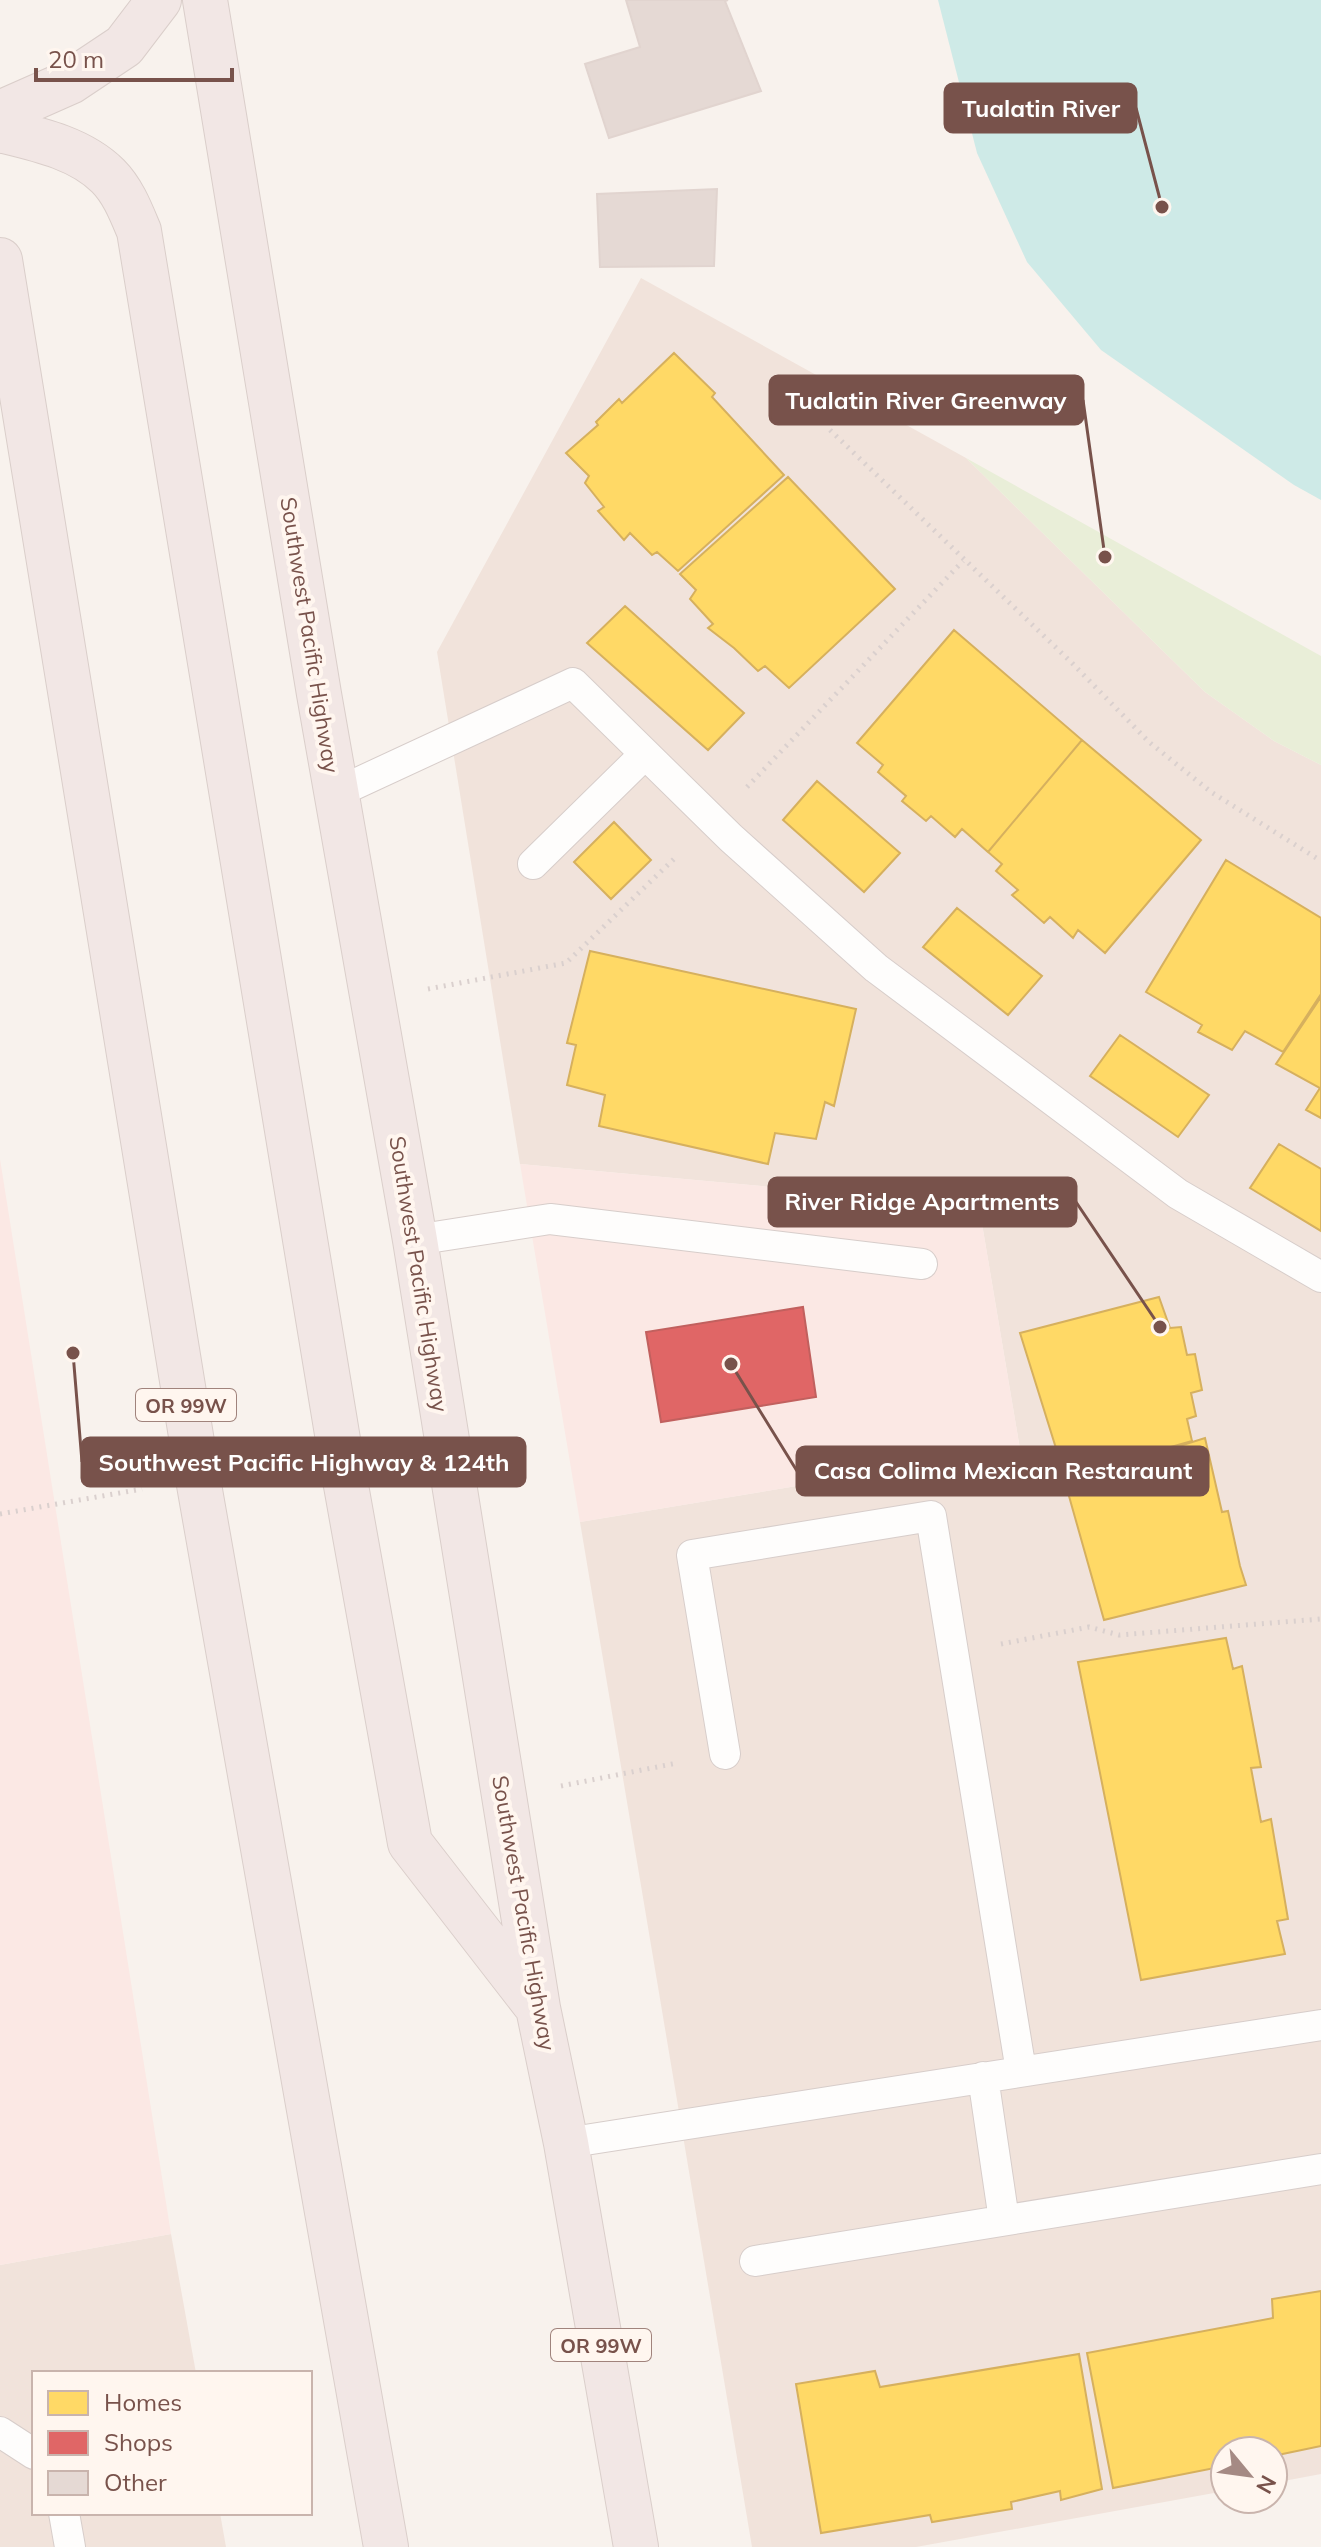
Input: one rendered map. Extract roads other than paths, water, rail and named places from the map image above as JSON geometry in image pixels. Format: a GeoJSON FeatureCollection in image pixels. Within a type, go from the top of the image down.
{"type":"FeatureCollection","features":[{"type":"Feature","properties":{"kind":"highway"},"geometry":{"type":"LineString","coordinates":[[0,113],[70,82],[124,46],[159,0]]}},
{"type":"Feature","properties":{"kind":"highway","name":"Southwest Pacific Highway"},"geometry":{"type":"LineString","coordinates":[[205,0],[336,793],[415,1240],[538,2008],[566,2143],[636,2547]]}},
{"type":"Feature","properties":{"kind":"highway"},"geometry":{"type":"LineString","coordinates":[[0,130],[38,139],[76,154],[108,176],[122,194],[139,231],[340,1452],[410,1843],[538,2008]]}},
{"type":"Feature","properties":{"kind":"highway","name":"OR 99W"},"geometry":{"type":"LineString","coordinates":[[0,260],[12,401],[386,2547]]}},
{"type":"Feature","properties":{"kind":"lane"},"geometry":{"type":"LineString","coordinates":[[336,793],[573,683],[731,838],[876,968],[1178,1194],[1321,1277]]}},
{"type":"Feature","properties":{"kind":"lane"},"geometry":{"type":"LineString","coordinates":[[533,864],[644,755]]}},
{"type":"Feature","properties":{"kind":"lane"},"geometry":{"type":"LineString","coordinates":[[415,1240],[550,1219],[922,1264]]}},
{"type":"Feature","properties":{"kind":"lane"},"geometry":{"type":"LineString","coordinates":[[725,1754],[692,1555],[931,1516],[1021,2071]]}},
{"type":"Feature","properties":{"kind":"lane"},"geometry":{"type":"LineString","coordinates":[[566,2143],[1321,2025]]}},
{"type":"Feature","properties":{"kind":"lane"},"geometry":{"type":"LineString","coordinates":[[983,2077],[1004,2220]]}},
{"type":"Feature","properties":{"kind":"lane"},"geometry":{"type":"LineString","coordinates":[[755,2261],[1321,2169]]}},
{"type":"Feature","properties":{"kind":"lane"},"geometry":{"type":"LineString","coordinates":[[0,2432],[32,2453]]}},
{"type":"Feature","properties":{"kind":"lane"},"geometry":{"type":"LineString","coordinates":[[64,2515],[70,2547]]}},
{"type":"Feature","properties":{"kind":"water"},"geometry":{"type":"Polygon","coordinates":[[[938,0],[1321,0],[1321,500],[1294,485],[1101,350],[1027,262],[977,153],[938,0]]]}},
{"type":"Feature","properties":{"kind":"place","name":"Tualatin River"},"geometry":{"type":"Point","coordinates":[1162,207]}},
{"type":"Feature","properties":{"kind":"place","name":"Tualatin River Greenway"},"geometry":{"type":"Point","coordinates":[1105,557]}},
{"type":"Feature","properties":{"kind":"place","name":"River Ridge Apartments"},"geometry":{"type":"Point","coordinates":[1160,1327]}},
{"type":"Feature","properties":{"kind":"place","name":"Southwest Pacific Highway & 124th"},"geometry":{"type":"Point","coordinates":[73,1353]}},
{"type":"Feature","properties":{"kind":"place","name":"Casa Colima Mexican Restaraunt"},"geometry":{"type":"Point","coordinates":[731,1364]}}]}
